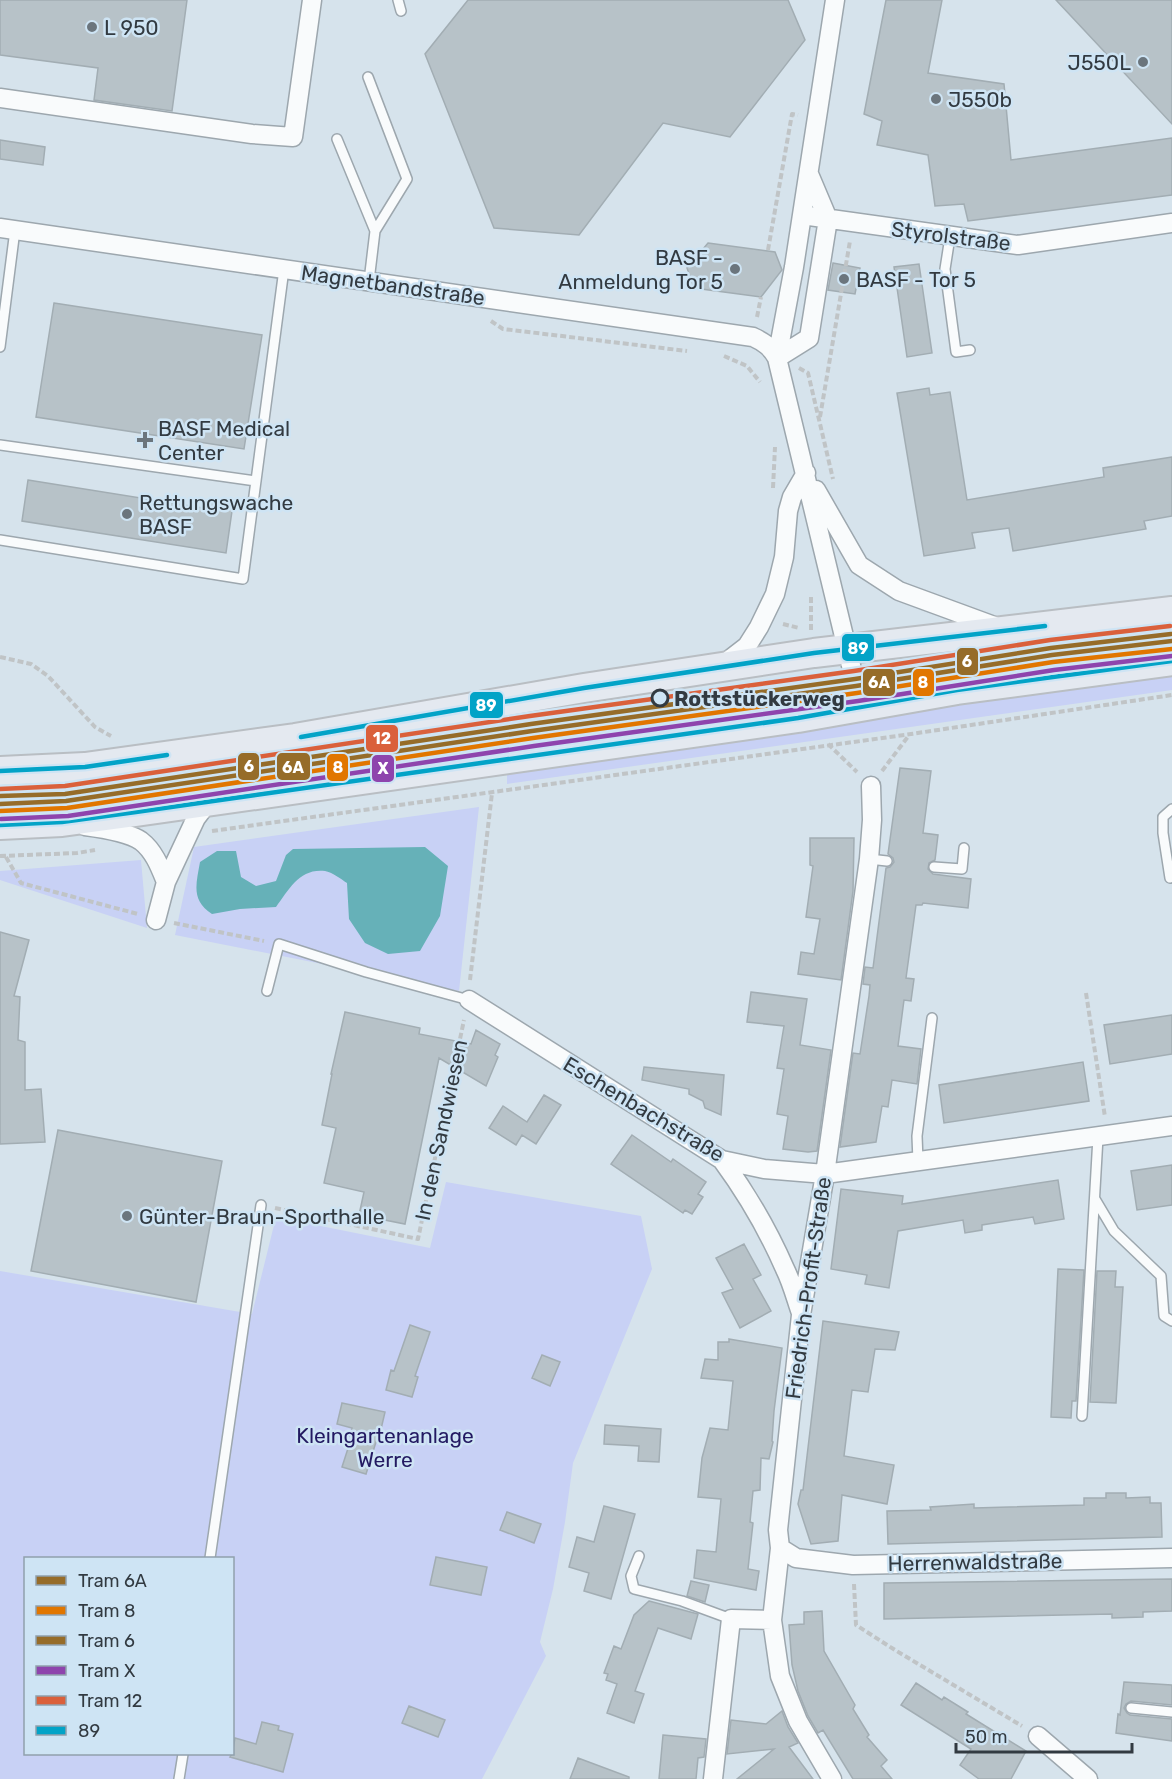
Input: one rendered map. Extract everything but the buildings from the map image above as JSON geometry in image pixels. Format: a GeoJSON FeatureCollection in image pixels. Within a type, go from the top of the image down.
{"type":"FeatureCollection","features":[{"type":"Feature","properties":{"kind":"main road"},"geometry":{"type":"LineString","coordinates":[[0,771],[85,767],[295,738],[584,688],[847,649],[1172,610]]}},
{"type":"Feature","properties":{"kind":"main road"},"geometry":{"type":"LineString","coordinates":[[0,825],[63,822],[798,718],[957,690],[1172,661]]}},
{"type":"Feature","properties":{"kind":"street"},"geometry":{"type":"LineString","coordinates":[[0,98],[252,134],[293,137],[312,0]]}},
{"type":"Feature","properties":{"kind":"street"},"geometry":{"type":"LineString","coordinates":[[836,0],[777,358],[861,707]]}},
{"type":"Feature","properties":{"kind":"street"},"geometry":{"type":"LineString","coordinates":[[777,358],[809,338],[828,219],[808,172]]}},
{"type":"Feature","properties":{"kind":"street","name":"Styrolstraße"},"geometry":{"type":"LineString","coordinates":[[802,215],[1018,245],[1172,223]]}},
{"type":"Feature","properties":{"kind":"street","name":"Magnetbandstraße"},"geometry":{"type":"LineString","coordinates":[[8,229],[753,337],[772,349],[777,358]]}},
{"type":"Feature","properties":{"kind":"street"},"geometry":{"type":"LineString","coordinates":[[806,473],[859,565],[898,591],[1008,631]]}},
{"type":"Feature","properties":{"kind":"street"},"geometry":{"type":"LineString","coordinates":[[717,668],[747,646],[775,594],[784,557],[790,504],[806,473]]}},
{"type":"Feature","properties":{"kind":"street","name":"Friedrich-Profit-Straße"},"geometry":{"type":"LineString","coordinates":[[832,1779],[798,1720],[780,1676],[772,1620],[780,1548],[778,1530],[801,1315],[878,860],[872,820],[871,786]]}},
{"type":"Feature","properties":{"kind":"street"},"geometry":{"type":"LineString","coordinates":[[156,920],[166,882],[196,818],[209,801]]}},
{"type":"Feature","properties":{"kind":"street"},"geometry":{"type":"LineString","coordinates":[[63,822],[113,831],[140,841],[158,861],[166,882]]}},
{"type":"Feature","properties":{"kind":"street","name":"Eschenbachstraße"},"geometry":{"type":"LineString","coordinates":[[469,1000],[722,1160],[764,1169],[825,1174],[1172,1126]]}},
{"type":"Feature","properties":{"kind":"street"},"geometry":{"type":"LineString","coordinates":[[722,1160],[744,1190],[764,1226],[786,1271],[801,1315]]}},
{"type":"Feature","properties":{"kind":"street","name":"Herrenwaldstraße"},"geometry":{"type":"LineString","coordinates":[[780,1548],[796,1558],[853,1565],[1172,1557]]}},
{"type":"Feature","properties":{"kind":"street"},"geometry":{"type":"LineString","coordinates":[[713,1779],[731,1619],[772,1620]]}},
{"type":"Feature","properties":{"kind":"street"},"geometry":{"type":"LineString","coordinates":[[1038,1736],[1088,1779]]}},
{"type":"Feature","properties":{"kind":"lane"},"geometry":{"type":"LineString","coordinates":[[398,0],[401,11]]}},
{"type":"Feature","properties":{"kind":"lane"},"geometry":{"type":"LineString","coordinates":[[368,77],[407,179],[375,231],[369,282]]}},
{"type":"Feature","properties":{"kind":"lane"},"geometry":{"type":"LineString","coordinates":[[337,139],[375,231]]}},
{"type":"Feature","properties":{"kind":"lane"},"geometry":{"type":"LineString","coordinates":[[0,347],[8,229]]}},
{"type":"Feature","properties":{"kind":"lane"},"geometry":{"type":"LineString","coordinates":[[950,237],[945,269],[956,352],[970,351]]}},
{"type":"Feature","properties":{"kind":"lane"},"geometry":{"type":"LineString","coordinates":[[0,540],[243,579],[284,269]]}},
{"type":"Feature","properties":{"kind":"lane"},"geometry":{"type":"LineString","coordinates":[[0,446],[256,481]]}},
{"type":"Feature","properties":{"kind":"lane"},"geometry":{"type":"LineString","coordinates":[[1170,878],[1163,833],[1163,816],[1172,809]]}},
{"type":"Feature","properties":{"kind":"lane"},"geometry":{"type":"LineString","coordinates":[[934,867],[962,869],[964,848]]}},
{"type":"Feature","properties":{"kind":"lane","name":"Eschenbachstraße"},"geometry":{"type":"LineString","coordinates":[[267,991],[279,944],[366,972],[469,1000]]}},
{"type":"Feature","properties":{"kind":"lane"},"geometry":{"type":"LineString","coordinates":[[918,1161],[917,1136],[932,1018]]}},
{"type":"Feature","properties":{"kind":"lane"},"geometry":{"type":"LineString","coordinates":[[1082,1416],[1095,1199],[1103,1136]]}},
{"type":"Feature","properties":{"kind":"lane"},"geometry":{"type":"LineString","coordinates":[[1095,1199],[1114,1231],[1161,1276],[1164,1316],[1172,1322]]}},
{"type":"Feature","properties":{"kind":"lane"},"geometry":{"type":"LineString","coordinates":[[210,1557],[261,1204]]}},
{"type":"Feature","properties":{"kind":"lane"},"geometry":{"type":"LineString","coordinates":[[639,1556],[631,1576],[634,1588],[682,1601],[731,1619]]}},
{"type":"Feature","properties":{"kind":"lane"},"geometry":{"type":"LineString","coordinates":[[1131,1708],[1172,1712]]}},
{"type":"Feature","properties":{"kind":"lane"},"geometry":{"type":"LineString","coordinates":[[179,1779],[183,1755]]}},
{"type":"Feature","properties":{"kind":"path"},"geometry":{"type":"LineString","coordinates":[[768,250],[792,114],[816,118]]}},
{"type":"Feature","properties":{"kind":"path"},"geometry":{"type":"LineString","coordinates":[[819,421],[853,223]]}},
{"type":"Feature","properties":{"kind":"path"},"geometry":{"type":"LineString","coordinates":[[484,317],[503,329],[697,352]]}},
{"type":"Feature","properties":{"kind":"path"},"geometry":{"type":"LineString","coordinates":[[720,354],[747,366],[762,385]]}},
{"type":"Feature","properties":{"kind":"path"},"geometry":{"type":"LineString","coordinates":[[777,358],[808,373],[836,490]]}},
{"type":"Feature","properties":{"kind":"path"},"geometry":{"type":"LineString","coordinates":[[772,495],[775,441]]}},
{"type":"Feature","properties":{"kind":"path"},"geometry":{"type":"LineString","coordinates":[[0,657],[31,664],[48,676],[95,727],[109,736],[118,736]]}},
{"type":"Feature","properties":{"kind":"path"},"geometry":{"type":"LineString","coordinates":[[189,834],[911,734],[1172,695]]}},
{"type":"Feature","properties":{"kind":"path"},"geometry":{"type":"LineString","coordinates":[[828,745],[871,786],[911,734]]}},
{"type":"Feature","properties":{"kind":"path","name":"In den Sandwiesen"},"geometry":{"type":"LineString","coordinates":[[261,1204],[418,1239],[469,1000],[492,793]]}},
{"type":"Feature","properties":{"kind":"path"},"geometry":{"type":"LineString","coordinates":[[0,856],[77,853],[98,849]]}},
{"type":"Feature","properties":{"kind":"path"},"geometry":{"type":"LineString","coordinates":[[1086,993],[1103,1136]]}},
{"type":"Feature","properties":{"kind":"path"},"geometry":{"type":"LineString","coordinates":[[853,1565],[856,1625],[1038,1736]]}},
{"type":"Feature","properties":{"kind":"green space"},"geometry":{"type":"Polygon","coordinates":[[[1172,675],[1172,690],[507,784],[507,769],[1172,675]]]}},
{"type":"Feature","properties":{"kind":"green space"},"geometry":{"type":"Polygon","coordinates":[[[479,807],[459,991],[175,935],[194,847],[479,807]]]}},
{"type":"Feature","properties":{"kind":"green space"},"geometry":{"type":"Polygon","coordinates":[[[141,860],[147,928],[0,880],[0,871],[141,860]]]}},
{"type":"Feature","properties":{"kind":"green space","name":"Kleingartenanlage Werre"},"geometry":{"type":"Polygon","coordinates":[[[446,1182],[641,1216],[652,1269],[573,1463],[553,1589],[540,1642],[546,1656],[482,1779],[0,1779],[0,1271],[252,1314],[276,1217],[430,1248],[446,1182]]]}},
{"type":"Feature","properties":{"kind":"shaded area"},"geometry":{"type":"Polygon","coordinates":[[[425,847],[448,866],[440,916],[420,951],[388,954],[365,943],[349,919],[347,883],[325,871],[316,871],[302,876],[276,907],[240,909],[212,914],[205,909],[198,897],[197,878],[200,862],[217,851],[236,851],[241,877],[256,886],[276,881],[286,855],[293,849],[425,847]]]}},
{"type":"Feature","properties":{"kind":"tram line","name":"12"},"geometry":{"type":"LineString","coordinates":[[0,789],[65,786],[530,716],[854,671],[1050,640],[1170,626]]}},
{"type":"Feature","properties":{"kind":"tram line","name":"6"},"geometry":{"type":"LineString","coordinates":[[0,796],[65,794],[531,724],[855,679],[1051,648],[1171,634]]}},
{"type":"Feature","properties":{"kind":"tram line","name":"6A"},"geometry":{"type":"LineString","coordinates":[[0,804],[66,801],[532,731],[856,686],[1052,655],[1172,641]]}},
{"type":"Feature","properties":{"kind":"tram line","name":"8"},"geometry":{"type":"LineString","coordinates":[[0,811],[67,808],[533,738],[857,693],[1053,662],[1172,649]]}},
{"type":"Feature","properties":{"kind":"tram line","name":"X"},"geometry":{"type":"LineString","coordinates":[[1,819],[68,816],[534,746],[858,701],[1054,670],[1172,656]]}},
{"type":"Feature","properties":{"kind":"transit line","name":"89"},"geometry":{"type":"LineString","coordinates":[[301,737],[584,688],[814,653],[1045,626]]}},
{"type":"Feature","properties":{"kind":"transit line","name":"89"},"geometry":{"type":"LineString","coordinates":[[0,825],[62,822],[136,812],[798,718],[957,690],[1172,661]]}},
{"type":"Feature","properties":{"kind":"transit line","name":"89"},"geometry":{"type":"LineString","coordinates":[[0,771],[85,767],[167,755]]}},
{"type":"Feature","properties":{"kind":"place","name":"L 950"},"geometry":{"type":"Point","coordinates":[92,27]}},
{"type":"Feature","properties":{"kind":"place","name":"J550L"},"geometry":{"type":"Point","coordinates":[1143,62]}},
{"type":"Feature","properties":{"kind":"place","name":"J550b"},"geometry":{"type":"Point","coordinates":[936,99]}},
{"type":"Feature","properties":{"kind":"place","name":"BASF - Anmeldung Tor 5"},"geometry":{"type":"Point","coordinates":[735,269]}},
{"type":"Feature","properties":{"kind":"place","name":"BASF - Tor 5"},"geometry":{"type":"Point","coordinates":[844,279]}},
{"type":"Feature","properties":{"kind":"place","name":"BASF Medical Center"},"geometry":{"type":"Point","coordinates":[145,440]}},
{"type":"Feature","properties":{"kind":"place","name":"Rettungswache BASF"},"geometry":{"type":"Point","coordinates":[127,514]}},
{"type":"Feature","properties":{"kind":"place","name":"Rottstückerweg"},"geometry":{"type":"Point","coordinates":[660,698]}},
{"type":"Feature","properties":{"kind":"place","name":"Günter-Braun-Sporthalle"},"geometry":{"type":"Point","coordinates":[127,1216]}}]}
